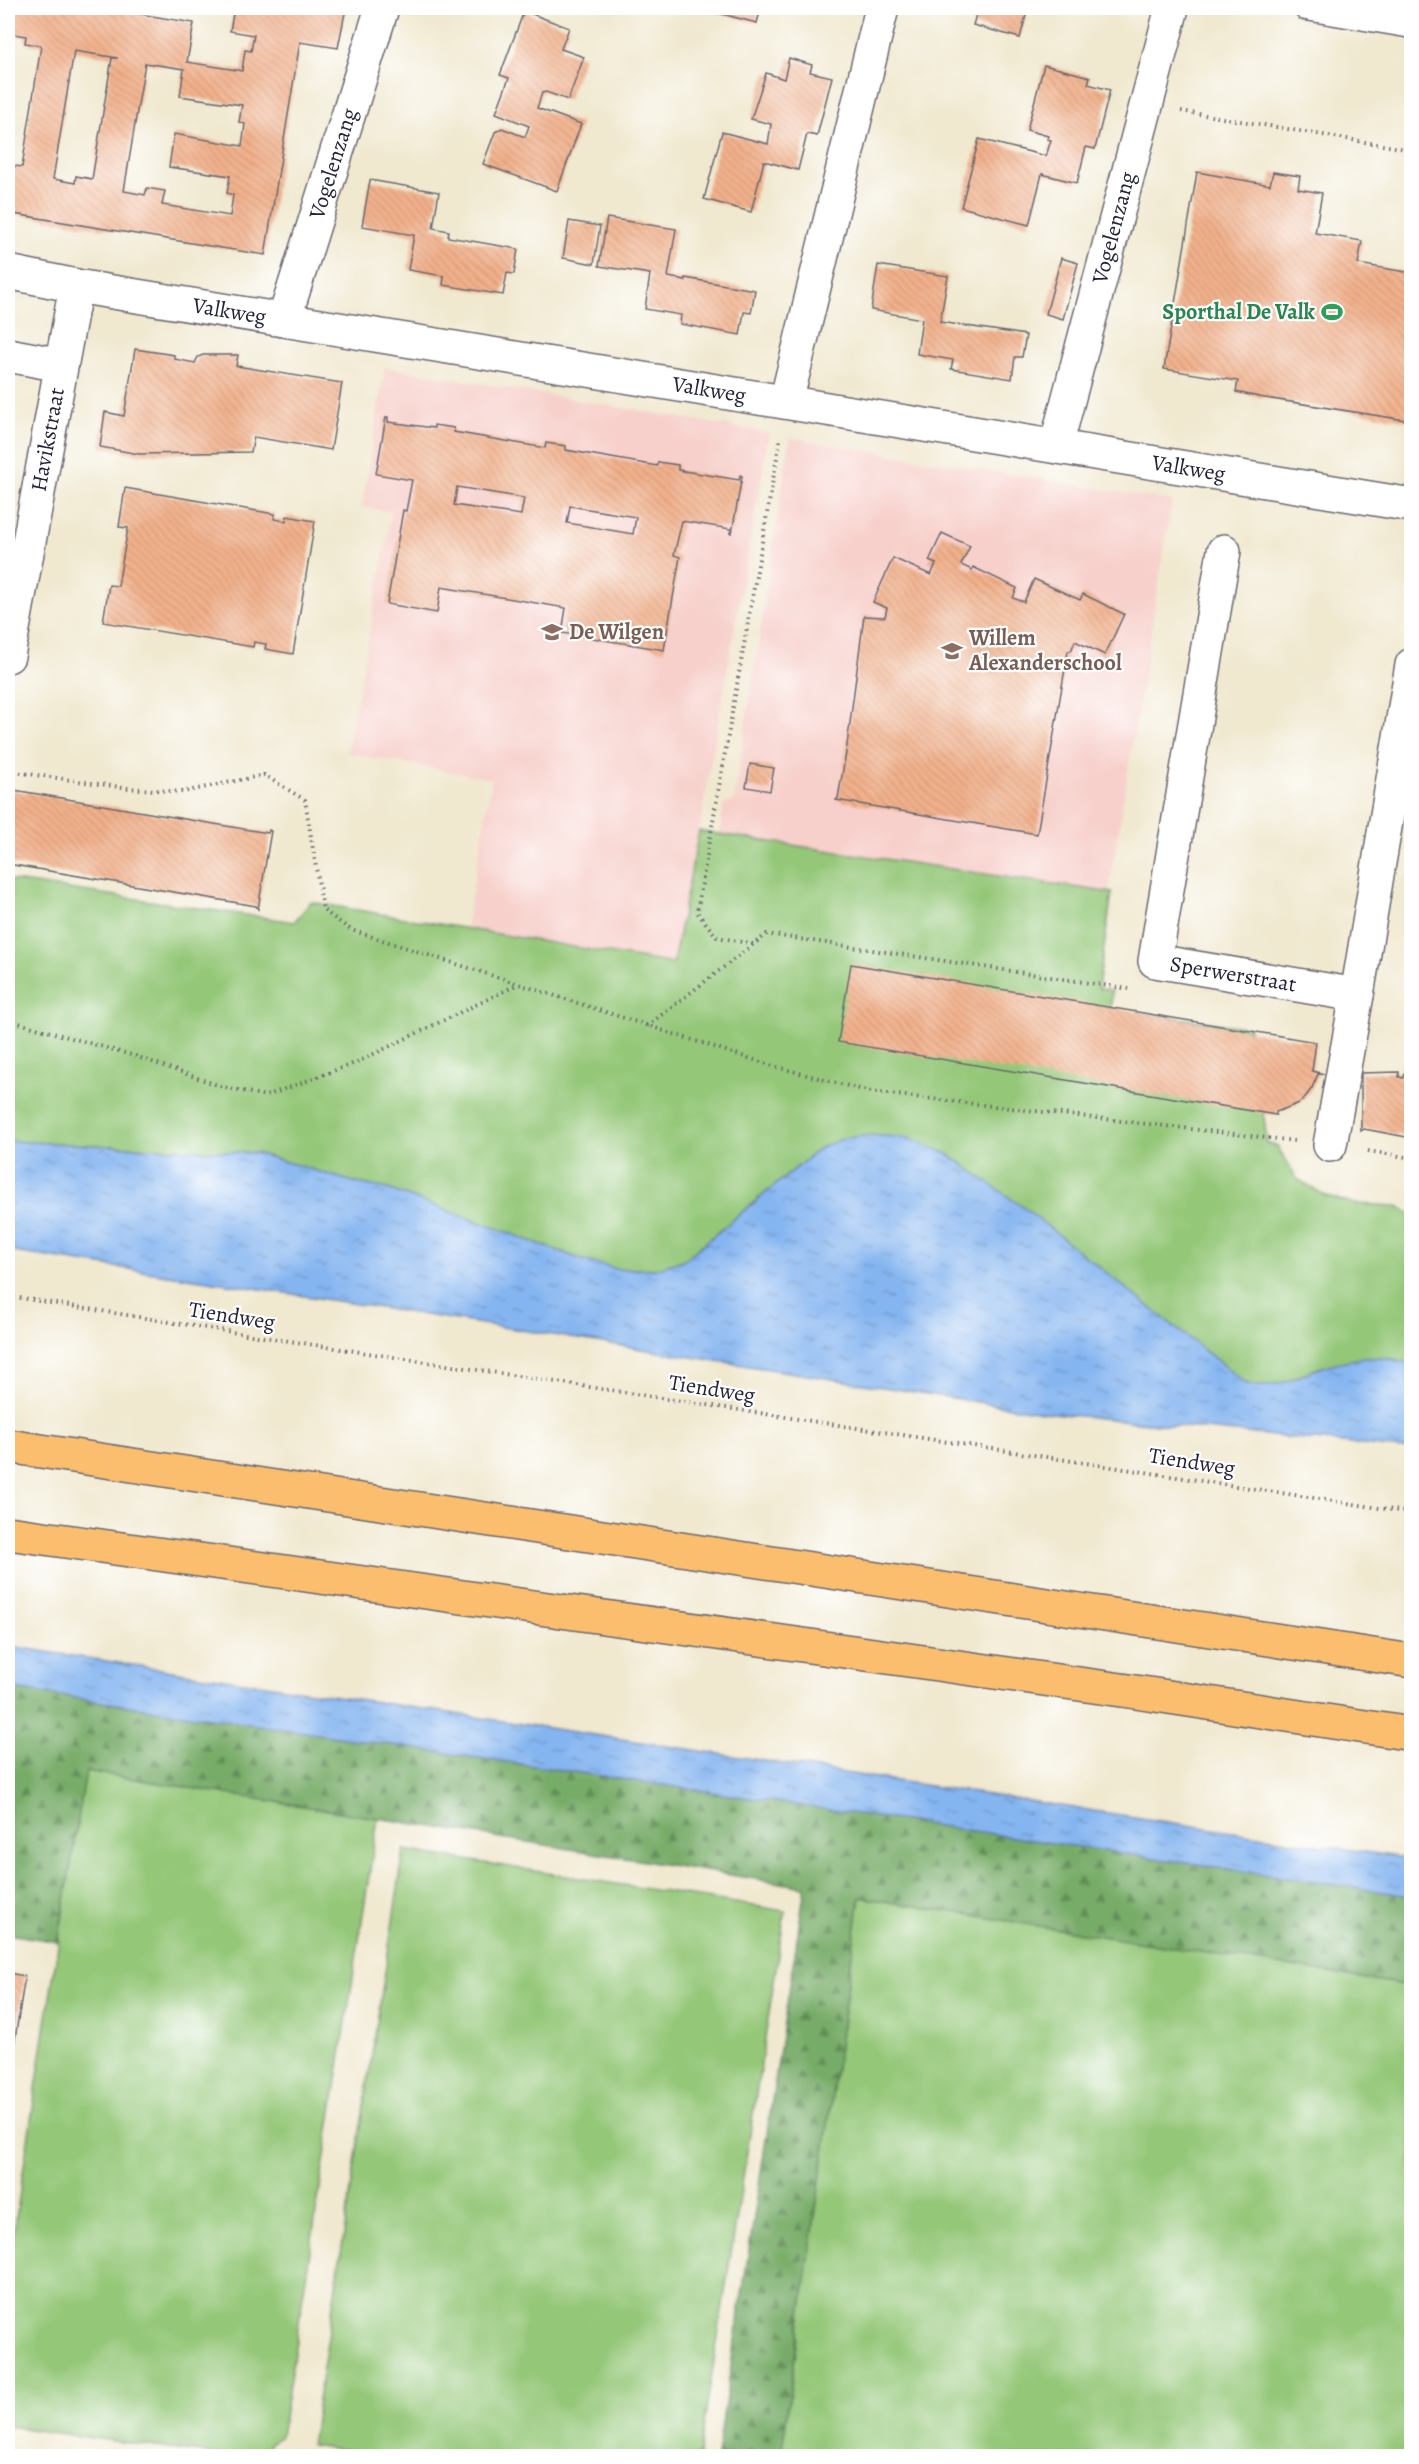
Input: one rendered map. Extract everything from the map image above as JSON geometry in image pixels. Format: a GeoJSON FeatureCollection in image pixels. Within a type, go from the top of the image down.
{"type":"FeatureCollection","features":[{"type":"Feature","properties":{"kind":"highway"},"geometry":{"type":"LineString","coordinates":[[8,1446],[1412,1660]]}},
{"type":"Feature","properties":{"kind":"highway"},"geometry":{"type":"LineString","coordinates":[[8,1533],[1129,1691],[1412,1734]]}},
{"type":"Feature","properties":{"kind":"street","name":"Vogelenzang"},"geometry":{"type":"LineString","coordinates":[[284,320],[382,8]]}},
{"type":"Feature","properties":{"kind":"street"},"geometry":{"type":"LineString","coordinates":[[786,402],[882,8]]}},
{"type":"Feature","properties":{"kind":"street","name":"Vogelenzang"},"geometry":{"type":"LineString","coordinates":[[1056,446],[1172,8]]}},
{"type":"Feature","properties":{"kind":"street","name":"Valkweg"},"geometry":{"type":"LineString","coordinates":[[8,272],[76,286],[1412,505]]}},
{"type":"Feature","properties":{"kind":"street","name":"Havikstraat"},"geometry":{"type":"LineString","coordinates":[[8,656],[76,286]]}},
{"type":"Feature","properties":{"kind":"street","name":"Havikstraat"},"geometry":{"type":"LineString","coordinates":[[8,354],[61,365]]}},
{"type":"Feature","properties":{"kind":"street","name":"Sperwerstraat"},"geometry":{"type":"LineString","coordinates":[[1224,551],[1155,960],[1357,995]]}},
{"type":"Feature","properties":{"kind":"street"},"geometry":{"type":"LineString","coordinates":[[1330,1145],[1412,665]]}},
{"type":"Feature","properties":{"kind":"lane"},"geometry":{"type":"LineString","coordinates":[[1306,8],[1412,26]]}},
{"type":"Feature","properties":{"kind":"path"},"geometry":{"type":"LineString","coordinates":[[1146,106],[1412,150]]}},
{"type":"Feature","properties":{"kind":"path"},"geometry":{"type":"LineString","coordinates":[[753,944],[717,937],[697,912],[786,402]]}},
{"type":"Feature","properties":{"kind":"path"},"geometry":{"type":"LineString","coordinates":[[8,771],[127,788],[183,792],[264,775],[305,801],[323,910],[351,930],[773,1066],[871,1092],[1330,1145],[1412,1158]]}},
{"type":"Feature","properties":{"kind":"path"},"geometry":{"type":"LineString","coordinates":[[646,1026],[767,934],[1132,989],[1155,960]]}},
{"type":"Feature","properties":{"kind":"path"},"geometry":{"type":"LineString","coordinates":[[8,1020],[135,1056],[223,1087],[266,1096],[355,1063],[517,985]]}},
{"type":"Feature","properties":{"kind":"path","name":"Tiendweg"},"geometry":{"type":"LineString","coordinates":[[8,1296],[334,1348],[1412,1512]]}},
{"type":"Feature","properties":{"kind":"shaded area","name":"De Wilgen"},"geometry":{"type":"Polygon","coordinates":[[[385,367],[769,433],[699,831],[673,964],[466,928],[492,779],[347,753],[392,512],[362,507],[385,367]]]}},
{"type":"Feature","properties":{"kind":"shaded area","name":"Willem Alexanderschool"},"geometry":{"type":"Polygon","coordinates":[[[790,438],[1172,501],[1095,973],[709,898],[724,805],[734,801],[790,438]]]}},
{"type":"Feature","properties":{"kind":"green space"},"geometry":{"type":"Polygon","coordinates":[[[699,831],[1112,893],[1098,988],[1112,991],[1111,1009],[1250,1028],[1246,1054],[1263,1110],[1267,1143],[1277,1146],[1297,1179],[1326,1196],[1356,1204],[1397,1206],[1411,1214],[1411,1364],[1388,1358],[1363,1359],[1316,1369],[1273,1386],[1258,1387],[1248,1384],[1222,1367],[823,1146],[684,1260],[655,1269],[616,1269],[583,1260],[388,1189],[357,1183],[256,1153],[8,1141],[8,880],[294,922],[311,902],[673,964],[699,831]]]}},
{"type":"Feature","properties":{"kind":"green space"},"geometry":{"type":"Polygon","coordinates":[[[8,1688],[1411,1896],[1411,1986],[860,1897],[781,2456],[717,2456],[805,1887],[86,1771],[58,1942],[8,1934],[8,1688]]]}},
{"type":"Feature","properties":{"kind":"green space"},"geometry":{"type":"Polygon","coordinates":[[[85,1771],[378,1818],[281,2436],[269,2444],[267,2456],[221,2456],[8,2426],[8,2269],[85,1771]]]}},
{"type":"Feature","properties":{"kind":"green space"},"geometry":{"type":"Polygon","coordinates":[[[404,1850],[785,1911],[699,2456],[387,2456],[311,2445],[404,1850]]]}},
{"type":"Feature","properties":{"kind":"green space"},"geometry":{"type":"Polygon","coordinates":[[[860,1897],[1411,1986],[1411,2456],[781,2456],[860,1897]]]}},
{"type":"Feature","properties":{"kind":"water"},"geometry":{"type":"Polygon","coordinates":[[[870,1135],[909,1138],[948,1154],[1027,1210],[1247,1384],[1274,1385],[1325,1366],[1362,1358],[1388,1358],[1411,1364],[1411,1450],[1042,1412],[8,1251],[8,1141],[256,1153],[357,1183],[388,1189],[583,1260],[616,1269],[655,1269],[684,1260],[823,1146],[846,1138],[870,1135]]]}},
{"type":"Feature","properties":{"kind":"water"},"geometry":{"type":"Polygon","coordinates":[[[8,1646],[1411,1859],[1411,1896],[8,1688],[8,1646]]]}},
{"type":"Feature","properties":{"kind":"building"},"geometry":{"type":"Polygon","coordinates":[[[8,8],[104,8],[194,23],[187,62],[242,71],[245,50],[251,51],[254,35],[230,31],[234,8],[346,8],[338,48],[300,42],[265,255],[8,213],[8,165],[22,167],[41,46],[25,43],[26,36],[8,33],[8,8]],[[74,51],[53,179],[75,183],[76,176],[92,179],[112,58],[118,58],[74,51]],[[145,63],[124,191],[145,195],[147,188],[165,191],[162,205],[230,216],[233,195],[227,193],[230,176],[169,167],[174,134],[242,146],[245,124],[239,122],[242,105],[180,96],[184,69],[145,63]]]}},
{"type":"Feature","properties":{"kind":"building"},"geometry":{"type":"Polygon","coordinates":[[[711,8],[761,8],[757,23],[710,11],[711,8]]]}},
{"type":"Feature","properties":{"kind":"building"},"geometry":{"type":"Polygon","coordinates":[[[978,8],[1028,8],[1020,38],[973,25],[978,8]]]}},
{"type":"Feature","properties":{"kind":"building"},"geometry":{"type":"Polygon","coordinates":[[[524,11],[569,28],[561,49],[584,57],[568,100],[546,92],[542,93],[537,108],[581,124],[557,191],[483,164],[495,132],[502,128],[525,137],[529,126],[496,113],[509,78],[500,75],[524,11]]]}},
{"type":"Feature","properties":{"kind":"building"},"geometry":{"type":"Polygon","coordinates":[[[789,58],[812,65],[810,72],[832,77],[817,136],[807,134],[798,170],[764,161],[751,212],[704,199],[722,132],[768,144],[771,124],[751,119],[766,73],[784,79],[789,58]]]}},
{"type":"Feature","properties":{"kind":"building"},"geometry":{"type":"Polygon","coordinates":[[[1044,65],[1090,77],[1088,84],[1110,90],[1095,149],[1086,147],[1077,183],[1042,174],[1029,225],[961,207],[979,139],[1046,156],[1051,140],[1047,139],[1048,136],[1027,130],[1044,65]]]}},
{"type":"Feature","properties":{"kind":"building"},"geometry":{"type":"Polygon","coordinates":[[[1197,172],[1270,185],[1273,172],[1300,176],[1298,189],[1322,193],[1315,233],[1362,241],[1358,264],[1412,273],[1412,421],[1259,397],[1236,392],[1238,381],[1164,369],[1197,172]]]}},
{"type":"Feature","properties":{"kind":"building"},"geometry":{"type":"Polygon","coordinates":[[[370,180],[439,192],[433,228],[449,231],[448,237],[518,249],[514,274],[507,273],[503,295],[443,285],[444,276],[408,270],[414,235],[362,226],[370,180]]]}},
{"type":"Feature","properties":{"kind":"building"},"geometry":{"type":"Polygon","coordinates":[[[607,218],[676,229],[668,277],[755,290],[751,313],[744,312],[740,335],[680,324],[681,315],[645,309],[650,274],[599,266],[607,218]]]}},
{"type":"Feature","properties":{"kind":"building"},"geometry":{"type":"Polygon","coordinates":[[[569,221],[600,226],[594,264],[563,258],[569,221]]]}},
{"type":"Feature","properties":{"kind":"building"},"geometry":{"type":"Polygon","coordinates":[[[1061,258],[1078,263],[1063,319],[1046,314],[1061,258]]]}},
{"type":"Feature","properties":{"kind":"building"},"geometry":{"type":"Polygon","coordinates":[[[878,265],[948,276],[940,322],[1026,335],[1022,357],[1015,357],[1012,379],[951,369],[953,360],[917,354],[922,319],[871,310],[878,265]]]}},
{"type":"Feature","properties":{"kind":"building"},"geometry":{"type":"Polygon","coordinates":[[[135,349],[174,355],[174,359],[195,363],[198,357],[203,355],[238,355],[236,366],[342,383],[331,450],[254,437],[251,452],[139,454],[100,447],[105,412],[124,416],[135,349]]]}},
{"type":"Feature","properties":{"kind":"building"},"geometry":{"type":"Polygon","coordinates":[[[386,417],[388,417],[388,422],[434,428],[434,425],[454,428],[454,432],[545,448],[546,443],[566,446],[566,450],[657,466],[658,462],[678,465],[678,470],[739,480],[740,475],[742,476],[732,533],[730,533],[731,529],[682,521],[674,555],[680,557],[664,650],[562,633],[566,608],[441,587],[437,613],[387,604],[403,510],[406,511],[412,480],[376,474],[386,417]],[[457,487],[454,505],[521,515],[524,498],[457,487]],[[570,506],[567,523],[633,534],[636,517],[570,506]]]}},
{"type":"Feature","properties":{"kind":"building"},"geometry":{"type":"Polygon","coordinates":[[[125,488],[275,514],[274,519],[286,521],[287,516],[315,521],[293,654],[265,649],[266,644],[254,642],[253,647],[103,622],[109,585],[118,586],[128,528],[119,527],[125,488]]]}},
{"type":"Feature","properties":{"kind":"building"},"geometry":{"type":"Polygon","coordinates":[[[942,533],[970,546],[961,565],[972,570],[973,567],[1017,588],[1013,598],[1024,602],[1034,579],[1080,600],[1083,594],[1124,614],[1105,655],[1075,641],[1071,651],[1068,651],[1037,834],[836,800],[846,753],[864,616],[885,617],[887,608],[873,602],[893,558],[931,575],[936,564],[929,561],[942,533]]]}},
{"type":"Feature","properties":{"kind":"building"},"geometry":{"type":"Polygon","coordinates":[[[750,764],[774,768],[770,791],[746,787],[750,764]]]}},
{"type":"Feature","properties":{"kind":"building"},"geometry":{"type":"Polygon","coordinates":[[[8,789],[268,833],[269,830],[271,831],[258,909],[256,906],[8,864],[8,789]]]}},
{"type":"Feature","properties":{"kind":"building"},"geometry":{"type":"Polygon","coordinates":[[[851,964],[1316,1042],[1312,1071],[1324,1074],[1318,1074],[1303,1100],[1276,1112],[1276,1115],[838,1042],[851,964]]]}},
{"type":"Feature","properties":{"kind":"building"},"geometry":{"type":"Polygon","coordinates":[[[1410,1043],[1412,1138],[1364,1129],[1361,1131],[1361,1073],[1399,1072],[1399,1077],[1404,1078],[1410,1043]]]}},
{"type":"Feature","properties":{"kind":"building"},"geometry":{"type":"Polygon","coordinates":[[[8,1973],[25,1976],[9,2077],[8,2077],[8,1973]]]}},
{"type":"Feature","properties":{"kind":"place","name":"Sporthal De Valk"},"geometry":{"type":"Point","coordinates":[1332,312]}},
{"type":"Feature","properties":{"kind":"place","name":"De Wilgen"},"geometry":{"type":"Point","coordinates":[552,632]}},
{"type":"Feature","properties":{"kind":"place","name":"Willem Alexanderschool"},"geometry":{"type":"Point","coordinates":[952,651]}}]}
